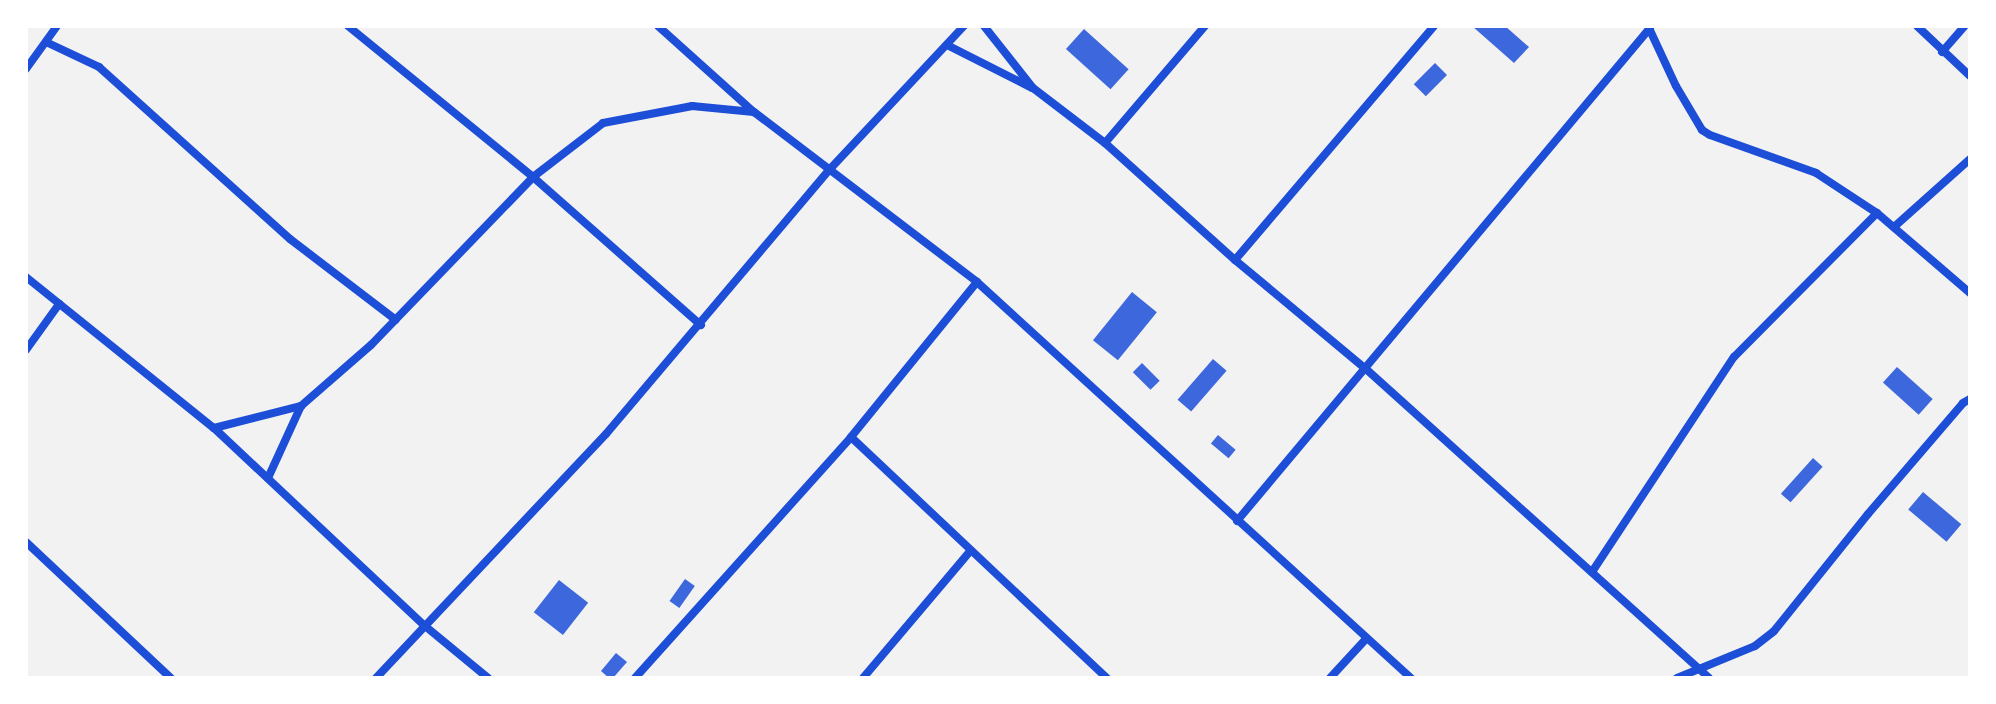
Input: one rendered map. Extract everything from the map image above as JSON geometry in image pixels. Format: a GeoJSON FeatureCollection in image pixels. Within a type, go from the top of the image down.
{"type":"FeatureCollection","features":[{"type":"Feature","properties":{"kind":"street"},"geometry":{"type":"LineString","coordinates":[[26,69],[57,26]]}},
{"type":"Feature","properties":{"kind":"street"},"geometry":{"type":"LineString","coordinates":[[348,26],[533,177],[701,325]]}},
{"type":"Feature","properties":{"kind":"street"},"geometry":{"type":"LineString","coordinates":[[658,26],[754,112],[977,282],[1411,678]]}},
{"type":"Feature","properties":{"kind":"street"},"geometry":{"type":"LineString","coordinates":[[376,678],[606,434],[831,168],[964,26]]}},
{"type":"Feature","properties":{"kind":"street"},"geometry":{"type":"LineString","coordinates":[[984,26],[1033,88]]}},
{"type":"Feature","properties":{"kind":"street"},"geometry":{"type":"LineString","coordinates":[[1105,143],[1205,26]]}},
{"type":"Feature","properties":{"kind":"street"},"geometry":{"type":"LineString","coordinates":[[1235,260],[1434,26]]}},
{"type":"Feature","properties":{"kind":"street"},"geometry":{"type":"LineString","coordinates":[[1917,26],[1970,76]]}},
{"type":"Feature","properties":{"kind":"street"},"geometry":{"type":"LineString","coordinates":[[1942,52],[1965,26]]}},
{"type":"Feature","properties":{"kind":"street"},"geometry":{"type":"LineString","coordinates":[[1237,521],[1649,27],[1676,86],[1702,130],[1816,173],[1877,213],[1970,293]]}},
{"type":"Feature","properties":{"kind":"street"},"geometry":{"type":"LineString","coordinates":[[46,42],[99,67],[122,85],[290,239],[396,320]]}},
{"type":"Feature","properties":{"kind":"street"},"geometry":{"type":"LineString","coordinates":[[947,45],[1033,88],[1105,143],[1235,260],[1366,369],[1709,678]]}},
{"type":"Feature","properties":{"kind":"street"},"geometry":{"type":"LineString","coordinates":[[214,428],[301,406],[350,367],[533,177],[612,119],[692,106],[754,112]]}},
{"type":"Feature","properties":{"kind":"street"},"geometry":{"type":"LineString","coordinates":[[1894,227],[1970,159]]}},
{"type":"Feature","properties":{"kind":"street"},"geometry":{"type":"LineString","coordinates":[[1592,572],[1660,475],[1734,357],[1877,213]]}},
{"type":"Feature","properties":{"kind":"street"},"geometry":{"type":"LineString","coordinates":[[26,277],[214,428],[425,626],[488,678]]}},
{"type":"Feature","properties":{"kind":"street"},"geometry":{"type":"LineString","coordinates":[[635,678],[851,437],[977,282]]}},
{"type":"Feature","properties":{"kind":"street"},"geometry":{"type":"LineString","coordinates":[[26,350],[59,304]]}},
{"type":"Feature","properties":{"kind":"street"},"geometry":{"type":"LineString","coordinates":[[1677,678],[1755,646],[1774,631],[1887,492],[1963,403],[1970,399]]}},
{"type":"Feature","properties":{"kind":"street"},"geometry":{"type":"LineString","coordinates":[[268,478],[301,406]]}},
{"type":"Feature","properties":{"kind":"street"},"geometry":{"type":"LineString","coordinates":[[851,437],[1102,676]]}},
{"type":"Feature","properties":{"kind":"street"},"geometry":{"type":"LineString","coordinates":[[26,542],[171,678]]}},
{"type":"Feature","properties":{"kind":"street"},"geometry":{"type":"LineString","coordinates":[[863,678],[971,550]]}},
{"type":"Feature","properties":{"kind":"street"},"geometry":{"type":"LineString","coordinates":[[1330,678],[1366,639]]}},
{"type":"Feature","properties":{"kind":"building"},"geometry":{"type":"Polygon","coordinates":[[[1472,26],[1505,26],[1529,47],[1514,63],[1472,26]]]}},
{"type":"Feature","properties":{"kind":"building"},"geometry":{"type":"Polygon","coordinates":[[[1084,29],[1129,69],[1111,89],[1066,49],[1084,29]]]}},
{"type":"Feature","properties":{"kind":"building"},"geometry":{"type":"Polygon","coordinates":[[[1435,63],[1447,75],[1426,96],[1414,84],[1435,63]]]}},
{"type":"Feature","properties":{"kind":"building"},"geometry":{"type":"Polygon","coordinates":[[[1132,292],[1157,312],[1118,360],[1093,340],[1132,292]]]}},
{"type":"Feature","properties":{"kind":"building"},"geometry":{"type":"Polygon","coordinates":[[[1213,359],[1227,371],[1191,412],[1178,400],[1213,359]]]}},
{"type":"Feature","properties":{"kind":"building"},"geometry":{"type":"Polygon","coordinates":[[[1142,363],[1160,381],[1150,390],[1133,372],[1142,363]]]}},
{"type":"Feature","properties":{"kind":"building"},"geometry":{"type":"Polygon","coordinates":[[[1897,367],[1933,399],[1919,415],[1883,383],[1897,367]]]}},
{"type":"Feature","properties":{"kind":"building"},"geometry":{"type":"Polygon","coordinates":[[[1218,435],[1236,450],[1229,458],[1211,443],[1218,435]]]}},
{"type":"Feature","properties":{"kind":"building"},"geometry":{"type":"Polygon","coordinates":[[[1813,458],[1823,467],[1791,502],[1781,494],[1813,458]]]}},
{"type":"Feature","properties":{"kind":"building"},"geometry":{"type":"Polygon","coordinates":[[[1923,492],[1961,524],[1947,542],[1908,510],[1923,492]]]}},
{"type":"Feature","properties":{"kind":"building"},"geometry":{"type":"Polygon","coordinates":[[[685,579],[695,586],[679,608],[670,601],[685,579]]]}},
{"type":"Feature","properties":{"kind":"building"},"geometry":{"type":"Polygon","coordinates":[[[559,580],[588,603],[563,635],[534,612],[559,580]]]}},
{"type":"Feature","properties":{"kind":"building"},"geometry":{"type":"Polygon","coordinates":[[[616,653],[627,662],[613,678],[609,678],[601,671],[616,653]]]}}]}
